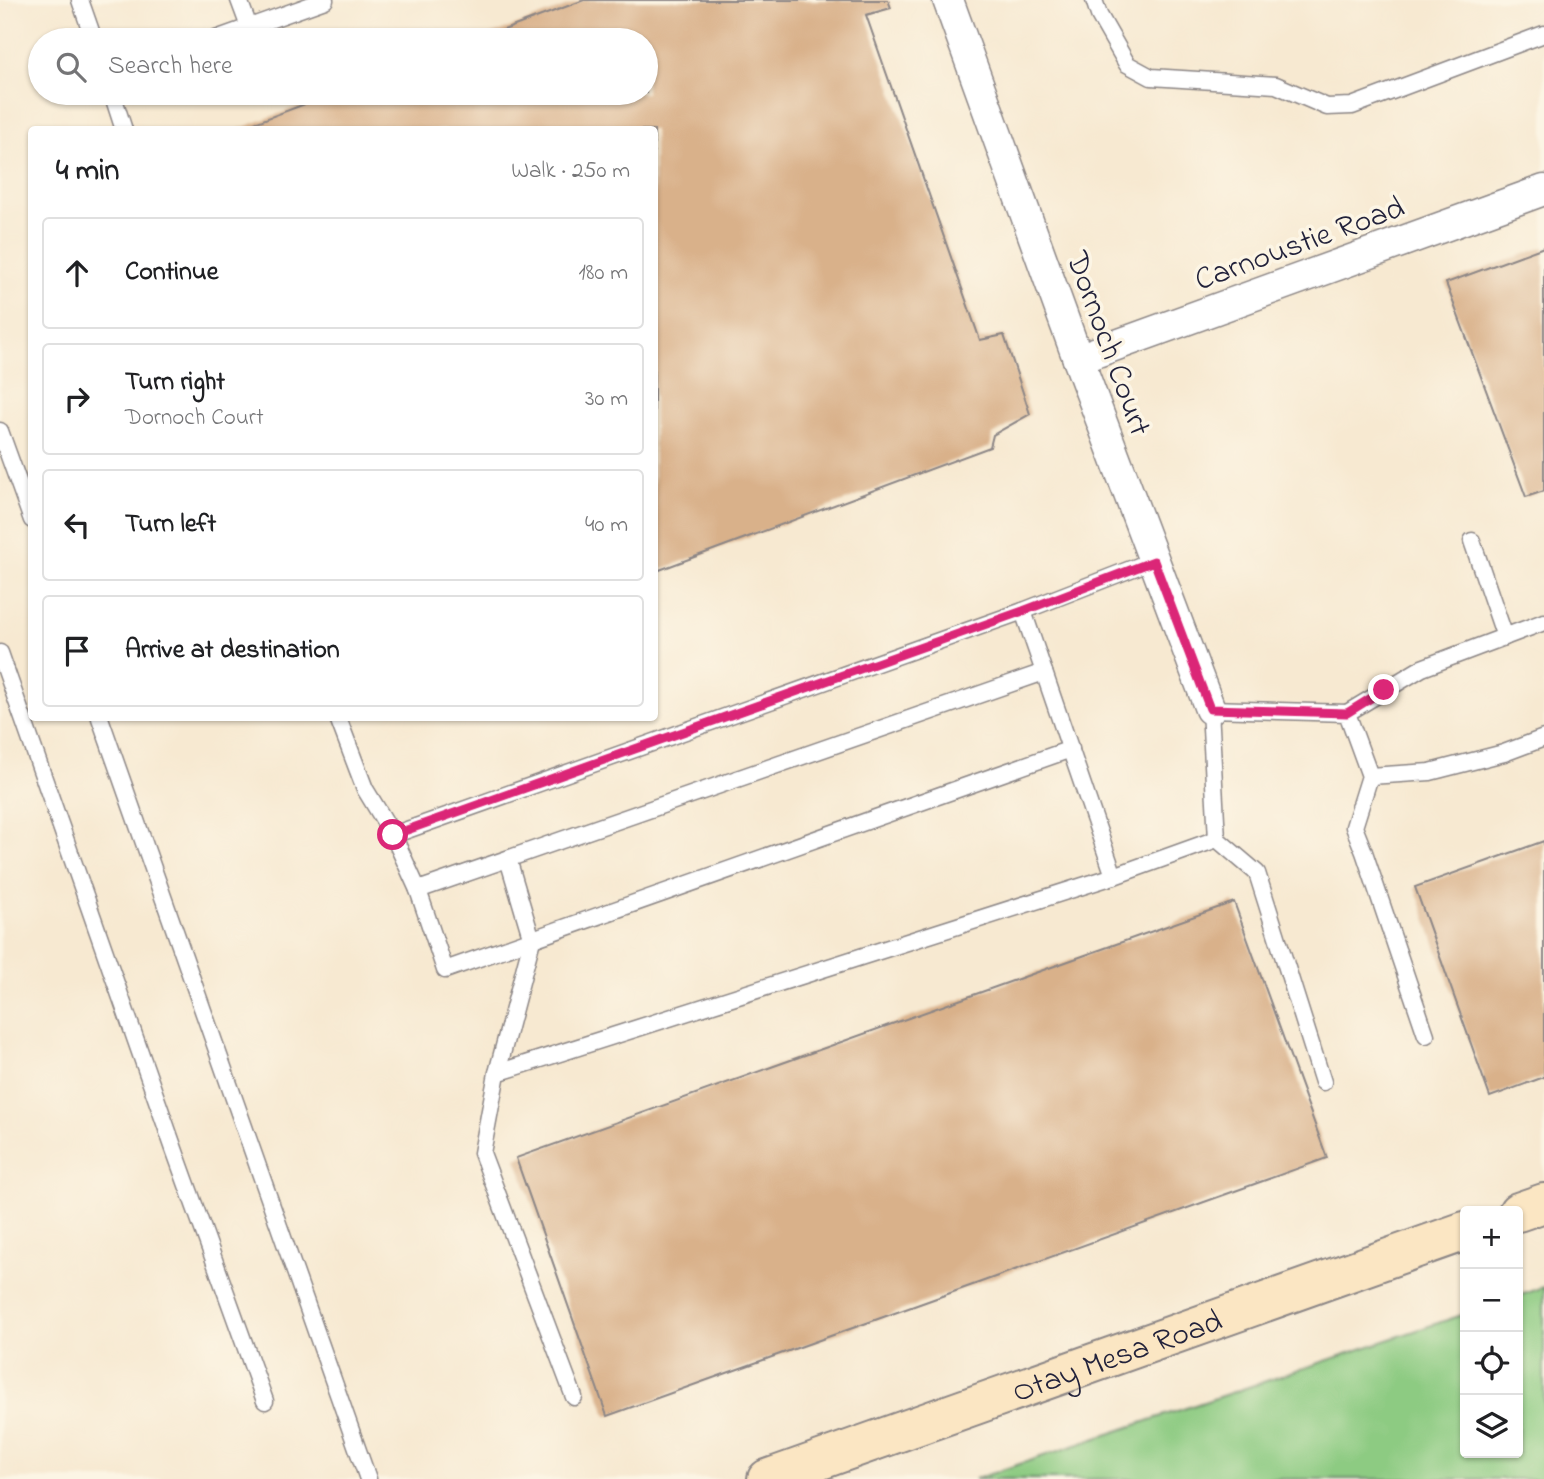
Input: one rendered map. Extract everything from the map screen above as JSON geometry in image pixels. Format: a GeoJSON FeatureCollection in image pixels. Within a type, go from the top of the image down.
{"type":"FeatureCollection","features":[{"type":"Feature","properties":{"kind":"main road"},"geometry":{"type":"LineString","coordinates":[[1523,1210],[1544,1203]]}},
{"type":"Feature","properties":{"kind":"main road","name":"Otay Mesa Road"},"geometry":{"type":"LineString","coordinates":[[768,1479],[1460,1233]]}},
{"type":"Feature","properties":{"kind":"street","name":"Dornoch Court"},"geometry":{"type":"LineString","coordinates":[[948,0],[1078,359],[1210,709]]}},
{"type":"Feature","properties":{"kind":"street","name":"Carnoustie Road"},"geometry":{"type":"LineString","coordinates":[[1078,359],[1544,190]]}},
{"type":"Feature","properties":{"kind":"lane"},"geometry":{"type":"LineString","coordinates":[[80,0],[90,28]]}},
{"type":"Feature","properties":{"kind":"lane"},"geometry":{"type":"LineString","coordinates":[[239,0],[249,27],[325,0]]}},
{"type":"Feature","properties":{"kind":"lane"},"geometry":{"type":"LineString","coordinates":[[1094,0],[1099,15],[1127,64],[1152,77],[1276,85],[1327,107],[1352,106],[1544,34]]}},
{"type":"Feature","properties":{"kind":"lane"},"geometry":{"type":"LineString","coordinates":[[116,105],[123,126]]}},
{"type":"Feature","properties":{"kind":"lane"},"geometry":{"type":"LineString","coordinates":[[0,430],[28,509]]}},
{"type":"Feature","properties":{"kind":"lane"},"geometry":{"type":"LineString","coordinates":[[1472,541],[1505,637]]}},
{"type":"Feature","properties":{"kind":"lane"},"geometry":{"type":"LineString","coordinates":[[393,835],[1023,611],[1154,561]]}},
{"type":"Feature","properties":{"kind":"lane"},"geometry":{"type":"LineString","coordinates":[[1023,611],[1114,876]]}},
{"type":"Feature","properties":{"kind":"lane"},"geometry":{"type":"LineString","coordinates":[[1323,1082],[1257,873],[1217,839],[1210,709],[1347,713],[1422,668],[1544,622]]}},
{"type":"Feature","properties":{"kind":"lane"},"geometry":{"type":"LineString","coordinates":[[0,653],[160,1111],[265,1401]]}},
{"type":"Feature","properties":{"kind":"lane"},"geometry":{"type":"LineString","coordinates":[[418,890],[1044,672]]}},
{"type":"Feature","properties":{"kind":"lane"},"geometry":{"type":"LineString","coordinates":[[1347,713],[1370,776],[1354,827],[1426,1035]]}},
{"type":"Feature","properties":{"kind":"lane"},"geometry":{"type":"LineString","coordinates":[[101,721],[368,1479]]}},
{"type":"Feature","properties":{"kind":"lane"},"geometry":{"type":"LineString","coordinates":[[339,721],[365,789],[393,835],[418,890],[445,971],[1071,749]]}},
{"type":"Feature","properties":{"kind":"lane"},"geometry":{"type":"LineString","coordinates":[[1370,776],[1430,772],[1504,753],[1544,738]]}},
{"type":"Feature","properties":{"kind":"lane"},"geometry":{"type":"LineString","coordinates":[[497,1073],[1114,876],[1217,839]]}},
{"type":"Feature","properties":{"kind":"lane"},"geometry":{"type":"LineString","coordinates":[[508,859],[532,940],[497,1073],[482,1153],[575,1397]]}},
{"type":"Feature","properties":{"kind":"green space"},"geometry":{"type":"Polygon","coordinates":[[[1544,1287],[1544,1479],[975,1479],[1460,1316],[1460,1458],[1523,1458],[1523,1294],[1544,1287]]]}},
{"type":"Feature","properties":{"kind":"building"},"geometry":{"type":"Polygon","coordinates":[[[584,0],[888,0],[891,8],[866,15],[980,340],[1004,335],[1030,414],[993,435],[990,447],[658,571],[658,126],[247,126],[302,105],[658,105],[658,28],[509,28],[584,0]]]}},
{"type":"Feature","properties":{"kind":"building"},"geometry":{"type":"Polygon","coordinates":[[[1544,247],[1544,491],[1526,497],[1446,283],[1544,247]]]}},
{"type":"Feature","properties":{"kind":"building"},"geometry":{"type":"Polygon","coordinates":[[[1544,841],[1544,1077],[1490,1097],[1415,887],[1544,841]]]}},
{"type":"Feature","properties":{"kind":"building"},"geometry":{"type":"Polygon","coordinates":[[[1234,902],[1327,1158],[607,1416],[516,1158],[1234,902]]]}},
{"type":"Feature","properties":{"kind":"route"},"geometry":{"type":"LineString","coordinates":[[393,835],[1023,611],[1154,561],[1210,709],[1347,713],[1384,690]]}}]}
